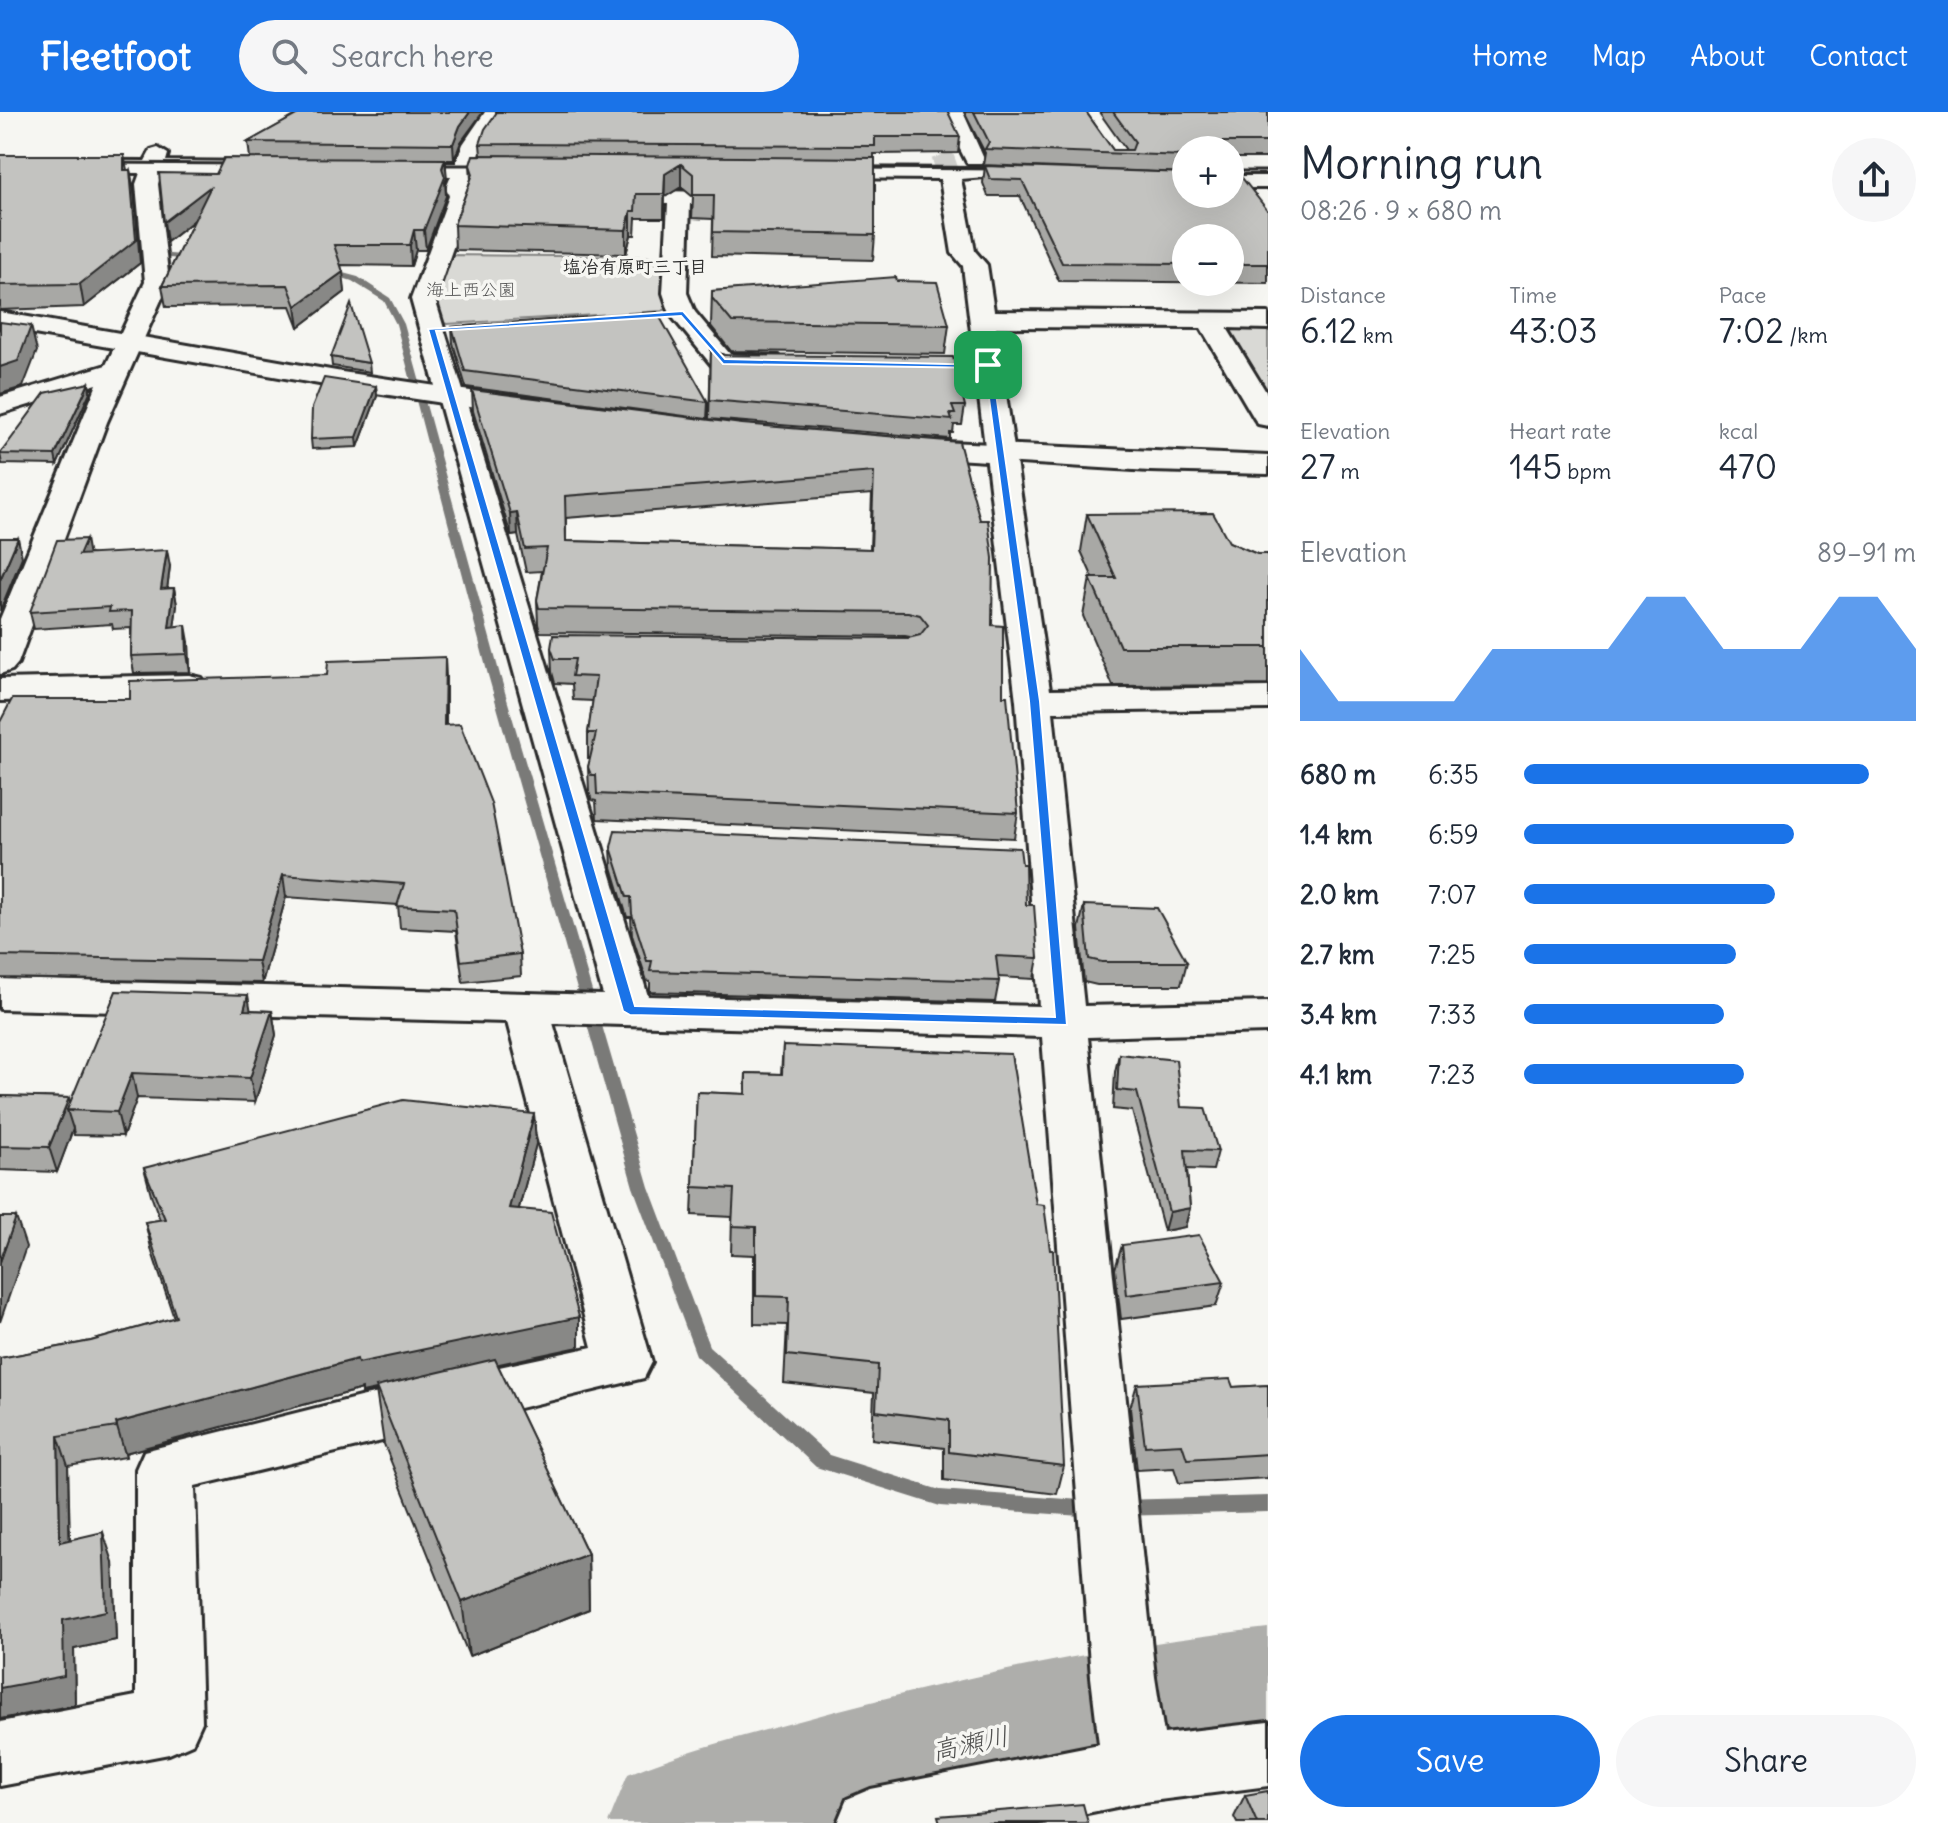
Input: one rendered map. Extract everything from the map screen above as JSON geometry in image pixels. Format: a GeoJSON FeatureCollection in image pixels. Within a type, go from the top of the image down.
{"type":"FeatureCollection","features":[{"type":"Feature","properties":{"kind":"street"},"geometry":{"type":"LineString","coordinates":[[495,112],[473,144],[466,181],[423,299],[451,397],[542,645],[595,834],[630,1011]]}},
{"type":"Feature","properties":{"kind":"street"},"geometry":{"type":"LineString","coordinates":[[951,112],[989,164]]}},
{"type":"Feature","properties":{"kind":"street"},"geometry":{"type":"LineString","coordinates":[[0,153],[153,168],[293,169],[153,168],[0,166]]}},
{"type":"Feature","properties":{"kind":"street"},"geometry":{"type":"LineString","coordinates":[[1244,161],[1268,161]]}},
{"type":"Feature","properties":{"kind":"street"},"geometry":{"type":"LineString","coordinates":[[466,181],[376,170],[466,181],[547,163]]}},
{"type":"Feature","properties":{"kind":"street"},"geometry":{"type":"LineString","coordinates":[[989,164],[940,175],[793,165],[989,164]]}},
{"type":"Feature","properties":{"kind":"street"},"geometry":{"type":"LineString","coordinates":[[73,189],[153,168]]}},
{"type":"Feature","properties":{"kind":"street"},"geometry":{"type":"LineString","coordinates":[[0,663],[15,587],[157,282],[153,168]]}},
{"type":"Feature","properties":{"kind":"street"},"geometry":{"type":"LineString","coordinates":[[940,175],[938,237],[964,253],[975,265],[1034,701],[1032,854],[1062,1022],[1123,1677],[1136,1770]]}},
{"type":"Feature","properties":{"kind":"street"},"geometry":{"type":"LineString","coordinates":[[940,175],[964,253]]}},
{"type":"Feature","properties":{"kind":"street"},"geometry":{"type":"LineString","coordinates":[[1244,182],[1268,182]]}},
{"type":"Feature","properties":{"kind":"street"},"geometry":{"type":"LineString","coordinates":[[585,197],[774,198]]}},
{"type":"Feature","properties":{"kind":"street"},"geometry":{"type":"LineString","coordinates":[[679,197],[675,293],[683,314],[723,362],[801,363]]}},
{"type":"Feature","properties":{"kind":"street"},"geometry":{"type":"LineString","coordinates":[[651,316],[683,314]]}},
{"type":"Feature","properties":{"kind":"street"},"geometry":{"type":"LineString","coordinates":[[982,319],[1268,321]]}},
{"type":"Feature","properties":{"kind":"street"},"geometry":{"type":"LineString","coordinates":[[0,320],[451,397],[551,411]]}},
{"type":"Feature","properties":{"kind":"street"},"geometry":{"type":"LineString","coordinates":[[1210,321],[1268,418]]}},
{"type":"Feature","properties":{"kind":"street"},"geometry":{"type":"LineString","coordinates":[[432,329],[463,327]]}},
{"type":"Feature","properties":{"kind":"street"},"geometry":{"type":"LineString","coordinates":[[957,365],[988,365]]}},
{"type":"Feature","properties":{"kind":"street"},"geometry":{"type":"LineString","coordinates":[[0,406],[57,386],[115,371]]}},
{"type":"Feature","properties":{"kind":"street"},"geometry":{"type":"LineString","coordinates":[[881,447],[1268,465]]}},
{"type":"Feature","properties":{"kind":"street"},"geometry":{"type":"LineString","coordinates":[[0,690],[221,685]]}},
{"type":"Feature","properties":{"kind":"street"},"geometry":{"type":"LineString","coordinates":[[1034,701],[1268,698]]}},
{"type":"Feature","properties":{"kind":"street"},"geometry":{"type":"LineString","coordinates":[[0,994],[1062,1022],[1268,1017]]}},
{"type":"Feature","properties":{"kind":"street"},"geometry":{"type":"LineString","coordinates":[[0,1754],[169,1722],[165,1469],[360,1421],[624,1362],[526,1008]]}},
{"type":"Feature","properties":{"kind":"street"},"geometry":{"type":"LineString","coordinates":[[871,1823],[1136,1770],[1268,1754]]}},
{"type":"Feature","properties":{"kind":"green space","name":"海上西公園"},"geometry":{"type":"Polygon","coordinates":[[[447,255],[666,257],[669,308],[662,311],[447,324],[437,321],[431,299],[447,255]]]}},
{"type":"Feature","properties":{"kind":"green space"},"geometry":{"type":"Polygon","coordinates":[[[1237,325],[1268,325],[1268,393],[1231,330],[1237,325]]]}},
{"type":"Feature","properties":{"kind":"building"},"geometry":{"type":"Polygon","coordinates":[[[302,112],[470,112],[453,144],[248,142],[302,112]]]}},
{"type":"Feature","properties":{"kind":"building"},"geometry":{"type":"Polygon","coordinates":[[[497,112],[948,112],[960,137],[875,137],[875,146],[480,144],[485,129],[497,112]]]}},
{"type":"Feature","properties":{"kind":"building"},"geometry":{"type":"Polygon","coordinates":[[[974,112],[1086,112],[1113,150],[1132,150],[1135,142],[1113,112],[1268,112],[1268,142],[1244,142],[1244,136],[1172,136],[1172,156],[985,149],[989,142],[974,112]]]}},
{"type":"Feature","properties":{"kind":"building"},"geometry":{"type":"Polygon","coordinates":[[[0,155],[124,155],[124,170],[130,170],[136,240],[80,284],[0,285],[0,155]]]}},
{"type":"Feature","properties":{"kind":"building"},"geometry":{"type":"Polygon","coordinates":[[[473,155],[875,158],[875,235],[713,232],[714,195],[693,195],[693,174],[681,164],[665,174],[664,194],[636,194],[635,211],[631,211],[626,230],[454,225],[473,174],[470,165],[473,155]]]}},
{"type":"Feature","properties":{"kind":"building"},"geometry":{"type":"Polygon","coordinates":[[[224,158],[445,159],[442,168],[445,177],[424,230],[414,230],[410,245],[334,245],[343,272],[296,306],[288,285],[162,286],[211,186],[164,222],[159,173],[216,174],[224,158]]]}},
{"type":"Feature","properties":{"kind":"building"},"geometry":{"type":"Polygon","coordinates":[[[985,166],[1172,173],[1172,208],[1244,208],[1244,180],[1268,211],[1268,264],[1244,264],[1244,224],[1172,224],[1172,264],[1062,263],[1022,180],[990,179],[985,166]]]}},
{"type":"Feature","properties":{"kind":"building"},"geometry":{"type":"Polygon","coordinates":[[[896,277],[897,281],[937,282],[949,325],[732,322],[712,298],[712,291],[896,277]]]}},
{"type":"Feature","properties":{"kind":"building"},"geometry":{"type":"Polygon","coordinates":[[[351,304],[369,363],[331,357],[351,304]]]}},
{"type":"Feature","properties":{"kind":"building"},"geometry":{"type":"Polygon","coordinates":[[[657,312],[708,402],[465,371],[452,327],[657,312]]]}},
{"type":"Feature","properties":{"kind":"building"},"geometry":{"type":"Polygon","coordinates":[[[0,322],[31,326],[18,361],[0,367],[0,322]]]}},
{"type":"Feature","properties":{"kind":"building"},"geometry":{"type":"Polygon","coordinates":[[[711,350],[724,355],[953,357],[965,406],[952,406],[955,414],[950,414],[952,420],[710,400],[711,350]]]}},
{"type":"Feature","properties":{"kind":"building"},"geometry":{"type":"Polygon","coordinates":[[[324,378],[376,386],[357,437],[311,439],[312,408],[324,378]]]}},
{"type":"Feature","properties":{"kind":"building"},"geometry":{"type":"Polygon","coordinates":[[[89,383],[55,455],[0,454],[45,393],[89,383]]]}},
{"type":"Feature","properties":{"kind":"building"},"geometry":{"type":"Polygon","coordinates":[[[472,390],[742,424],[959,442],[980,520],[988,520],[993,558],[992,625],[1003,626],[1003,696],[1007,696],[1018,813],[597,794],[596,775],[591,775],[588,767],[596,733],[588,733],[596,677],[572,676],[575,659],[555,659],[551,648],[553,635],[908,638],[920,635],[928,625],[920,615],[908,612],[539,608],[537,600],[547,548],[525,549],[517,512],[510,513],[472,390]],[[874,472],[565,496],[566,541],[871,549],[874,472]]]}},
{"type":"Feature","properties":{"kind":"building"},"geometry":{"type":"Polygon","coordinates":[[[1213,513],[1229,542],[1257,554],[1268,554],[1268,647],[1120,647],[1090,578],[1116,578],[1087,514],[1213,513]]]}},
{"type":"Feature","properties":{"kind":"building"},"geometry":{"type":"Polygon","coordinates":[[[0,538],[18,538],[0,580],[0,538]]]}},
{"type":"Feature","properties":{"kind":"building"},"geometry":{"type":"Polygon","coordinates":[[[86,539],[79,555],[167,550],[161,589],[174,588],[169,627],[186,625],[187,654],[131,656],[132,611],[109,612],[110,607],[30,612],[57,540],[86,539]]]}},
{"type":"Feature","properties":{"kind":"building"},"geometry":{"type":"Polygon","coordinates":[[[445,657],[444,725],[460,724],[491,803],[520,954],[461,961],[454,909],[397,906],[404,884],[283,875],[258,961],[0,956],[0,722],[12,699],[130,699],[130,681],[327,675],[328,661],[445,657]]]}},
{"type":"Feature","properties":{"kind":"building"},"geometry":{"type":"Polygon","coordinates":[[[615,830],[1020,848],[1022,864],[1025,864],[1026,905],[1034,905],[1038,958],[996,956],[999,981],[650,971],[652,961],[647,961],[632,914],[631,897],[627,897],[611,847],[615,830]]]}},
{"type":"Feature","properties":{"kind":"building"},"geometry":{"type":"Polygon","coordinates":[[[1084,905],[1157,908],[1187,962],[1102,962],[1089,959],[1084,905]]]}},
{"type":"Feature","properties":{"kind":"building"},"geometry":{"type":"Polygon","coordinates":[[[116,991],[248,995],[244,1010],[272,1011],[250,1078],[132,1073],[117,1112],[67,1110],[116,991]]]}},
{"type":"Feature","properties":{"kind":"building"},"geometry":{"type":"Polygon","coordinates":[[[783,1046],[1011,1054],[1036,1204],[1044,1205],[1050,1250],[1053,1250],[1064,1466],[949,1452],[949,1420],[876,1411],[878,1365],[787,1355],[789,1297],[756,1296],[756,1227],[732,1226],[734,1189],[693,1187],[697,1092],[746,1094],[746,1073],[782,1074],[783,1046]]]}},
{"type":"Feature","properties":{"kind":"building"},"geometry":{"type":"Polygon","coordinates":[[[1119,1054],[1176,1060],[1181,1107],[1205,1108],[1218,1151],[1185,1150],[1190,1208],[1169,1212],[1137,1092],[1117,1090],[1119,1054]]]}},
{"type":"Feature","properties":{"kind":"building"},"geometry":{"type":"Polygon","coordinates":[[[0,1096],[69,1098],[49,1147],[0,1146],[0,1096]]]}},
{"type":"Feature","properties":{"kind":"building"},"geometry":{"type":"Polygon","coordinates":[[[403,1100],[534,1114],[509,1208],[551,1212],[579,1317],[358,1363],[357,1359],[116,1423],[117,1427],[58,1436],[60,1542],[103,1532],[106,1611],[63,1620],[64,1676],[0,1688],[0,1358],[91,1341],[176,1317],[145,1222],[165,1219],[144,1168],[403,1100]]]}},
{"type":"Feature","properties":{"kind":"building"},"geometry":{"type":"Polygon","coordinates":[[[0,1217],[16,1217],[0,1262],[0,1217]]]}},
{"type":"Feature","properties":{"kind":"building"},"geometry":{"type":"Polygon","coordinates":[[[1199,1235],[1224,1282],[1127,1295],[1122,1245],[1199,1235]]]}},
{"type":"Feature","properties":{"kind":"building"},"geometry":{"type":"Polygon","coordinates":[[[495,1359],[588,1554],[462,1602],[376,1387],[495,1359]]]}},
{"type":"Feature","properties":{"kind":"building"},"geometry":{"type":"Polygon","coordinates":[[[1230,1379],[1233,1387],[1268,1385],[1268,1454],[1187,1459],[1182,1444],[1145,1446],[1137,1384],[1230,1379]]]}},
{"type":"Feature","properties":{"kind":"building"},"geometry":{"type":"Polygon","coordinates":[[[1268,1791],[1268,1823],[1257,1823],[1245,1795],[1268,1791]]]}},
{"type":"Feature","properties":{"kind":"building"},"geometry":{"type":"Polygon","coordinates":[[[1083,1804],[1088,1823],[940,1823],[938,1816],[1083,1804]]]}},
{"type":"Feature","properties":{"kind":"waterway"},"geometry":{"type":"LineString","coordinates":[[120,252],[195,258]]}},
{"type":"Feature","properties":{"kind":"waterway"},"geometry":{"type":"LineString","coordinates":[[327,270],[355,279],[387,300],[400,324],[494,675],[641,1187],[702,1350],[823,1461],[940,1498],[1095,1509]]}},
{"type":"Feature","properties":{"kind":"waterway"},"geometry":{"type":"LineString","coordinates":[[1119,1508],[1268,1504]]}},
{"type":"Feature","properties":{"kind":"waterway","name":"高瀬川"},"geometry":{"type":"LineString","coordinates":[[677,1823],[929,1750],[1185,1699],[1268,1689]]}},
{"type":"Feature","properties":{"kind":"tunnel"},"geometry":{"type":"LineString","coordinates":[[942,155],[950,177]]}},
{"type":"Feature","properties":{"kind":"railway"},"geometry":{"type":"LineString","coordinates":[[102,163],[242,164]]}},
{"type":"Feature","properties":{"kind":"railway"},"geometry":{"type":"LineString","coordinates":[[422,165],[490,165]]}},
{"type":"Feature","properties":{"kind":"railway"},"geometry":{"type":"LineString","coordinates":[[854,168],[1006,169]]}},
{"type":"Feature","properties":{"kind":"railway"},"geometry":{"type":"LineString","coordinates":[[1054,169],[1126,170]]}},
{"type":"Feature","properties":{"kind":"railway"},"geometry":{"type":"LineString","coordinates":[[1244,171],[1268,171]]}},
{"type":"Feature","properties":{"kind":"district","name":"塩冶有原町三丁目"},"geometry":{"type":"Point","coordinates":[635,266]}},
{"type":"Feature","properties":{"kind":"route"},"geometry":{"type":"LineString","coordinates":[[683,314],[723,362],[988,365],[1034,701],[1062,1022],[630,1011],[508,581],[432,329],[683,314]]}}]}
